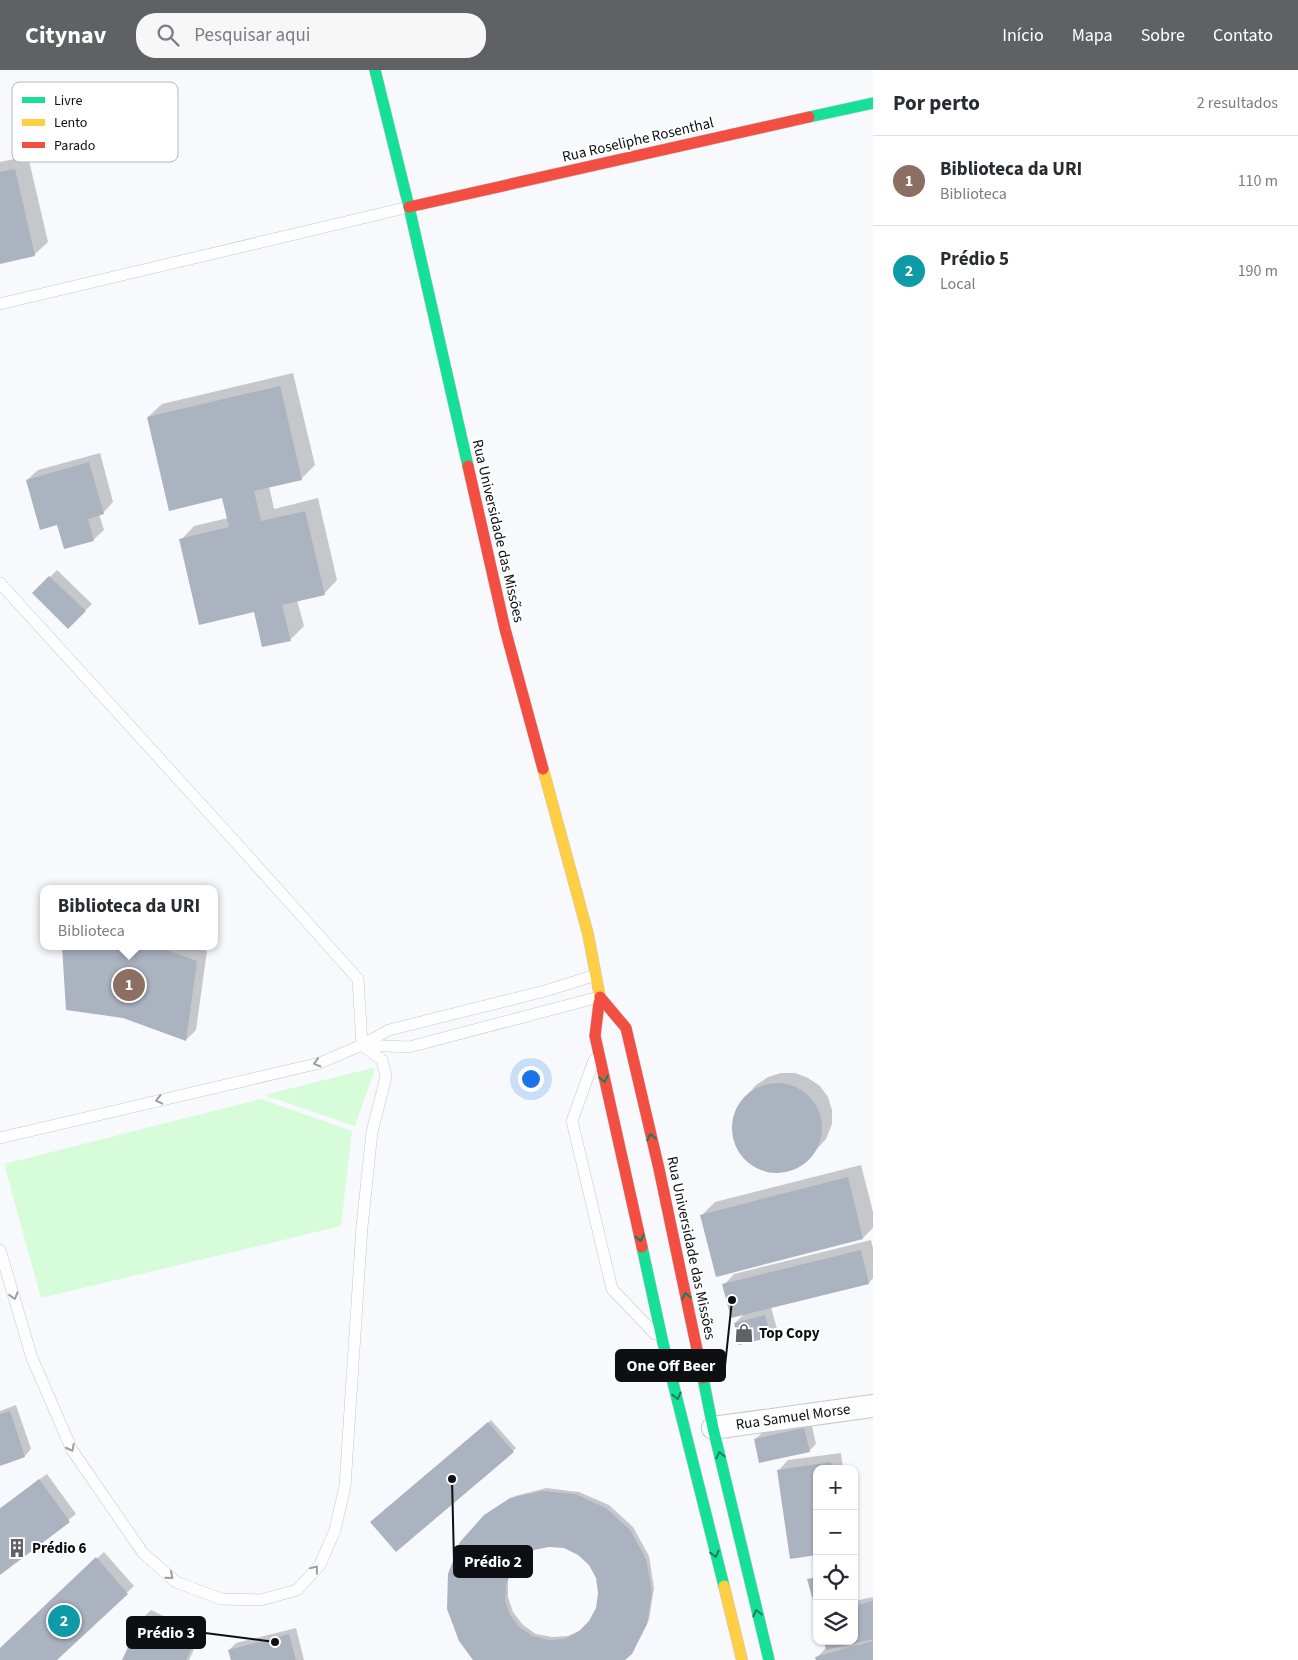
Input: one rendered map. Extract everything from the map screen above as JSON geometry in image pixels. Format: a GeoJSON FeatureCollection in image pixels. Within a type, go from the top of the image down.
{"type":"FeatureCollection","features":[{"type":"Feature","properties":{"kind":"main road","name":"Rua Universidade das Missões"},"geometry":{"type":"LineString","coordinates":[[375,70],[409,207],[505,629],[588,934],[600,997],[595,1036],[664,1343],[742,1660]]}},
{"type":"Feature","properties":{"kind":"main road","name":"Rua Roseliphe Rosenthal"},"geometry":{"type":"LineString","coordinates":[[409,207],[873,103]]}},
{"type":"Feature","properties":{"kind":"main road","name":"Rua Universidade das Missões"},"geometry":{"type":"LineString","coordinates":[[600,997],[626,1028],[659,1169],[713,1428],[769,1660]]}},
{"type":"Feature","properties":{"kind":"street","name":"Rua Samuel Morse"},"geometry":{"type":"LineString","coordinates":[[713,1428],[873,1406]]}},
{"type":"Feature","properties":{"kind":"lane"},"geometry":{"type":"LineString","coordinates":[[0,304],[409,207]]}},
{"type":"Feature","properties":{"kind":"lane"},"geometry":{"type":"LineString","coordinates":[[0,584],[358,979],[362,1045],[382,1060],[386,1077],[372,1132],[362,1227],[345,1486],[335,1530],[320,1565],[297,1590],[261,1600],[221,1598],[176,1582],[143,1553],[72,1450],[32,1358],[0,1250]]}},
{"type":"Feature","properties":{"kind":"lane"},"geometry":{"type":"LineString","coordinates":[[0,1138],[320,1063],[362,1045],[389,1030],[596,975]]}},
{"type":"Feature","properties":{"kind":"lane"},"geometry":{"type":"LineString","coordinates":[[362,1045],[409,1047],[600,997]]}},
{"type":"Feature","properties":{"kind":"lane"},"geometry":{"type":"LineString","coordinates":[[598,1049],[572,1121],[612,1289],[664,1343]]}},
{"type":"Feature","properties":{"kind":"green space"},"geometry":{"type":"Polygon","coordinates":[[[372,1068],[375,1069],[355,1126],[264,1095],[372,1068]]]}},
{"type":"Feature","properties":{"kind":"green space"},"geometry":{"type":"Polygon","coordinates":[[[261,1099],[352,1131],[341,1226],[41,1298],[4,1164],[261,1099]]]}},
{"type":"Feature","properties":{"kind":"building"},"geometry":{"type":"Polygon","coordinates":[[[15,169],[35,256],[0,264],[0,172],[15,169]]]}},
{"type":"Feature","properties":{"kind":"building"},"geometry":{"type":"Polygon","coordinates":[[[280,386],[302,480],[254,491],[261,521],[305,511],[325,595],[282,605],[291,641],[262,647],[254,612],[199,625],[179,539],[229,527],[222,498],[169,511],[147,417],[280,386]]]}},
{"type":"Feature","properties":{"kind":"building"},"geometry":{"type":"Polygon","coordinates":[[[89,462],[104,514],[88,519],[94,541],[64,549],[57,525],[40,530],[26,480],[89,462]]]}},
{"type":"Feature","properties":{"kind":"building"},"geometry":{"type":"Polygon","coordinates":[[[49,576],[86,611],[68,629],[32,593],[49,576]]]}},
{"type":"Feature","properties":{"kind":"building"},"geometry":{"type":"Polygon","coordinates":[[[62,950],[167,950],[197,961],[186,1041],[123,1018],[66,1010],[62,950]]]}},
{"type":"Feature","properties":{"kind":"building"},"geometry":{"type":"Polygon","coordinates":[[[777,1083],[794,1086],[809,1096],[819,1111],[822,1128],[819,1145],[809,1160],[794,1170],[777,1173],[760,1170],[745,1160],[735,1145],[732,1128],[735,1111],[745,1096],[760,1086],[777,1083]]]}},
{"type":"Feature","properties":{"kind":"building"},"geometry":{"type":"Polygon","coordinates":[[[848,1177],[863,1239],[716,1277],[700,1215],[848,1177]]]}},
{"type":"Feature","properties":{"kind":"building"},"geometry":{"type":"Polygon","coordinates":[[[861,1250],[869,1284],[731,1318],[722,1284],[861,1250]]]}},
{"type":"Feature","properties":{"kind":"building"},"geometry":{"type":"Polygon","coordinates":[[[765,1315],[771,1337],[739,1345],[734,1323],[765,1315]]]}},
{"type":"Feature","properties":{"kind":"building"},"geometry":{"type":"Polygon","coordinates":[[[10,1411],[25,1457],[0,1466],[0,1414],[10,1411]]]}},
{"type":"Feature","properties":{"kind":"building"},"geometry":{"type":"Polygon","coordinates":[[[488,1422],[514,1452],[396,1552],[370,1522],[488,1422]]]}},
{"type":"Feature","properties":{"kind":"building"},"geometry":{"type":"Polygon","coordinates":[[[804,1428],[810,1452],[759,1463],[754,1439],[804,1428]]]}},
{"type":"Feature","properties":{"kind":"building"},"geometry":{"type":"Polygon","coordinates":[[[831,1462],[831,1465],[813,1465],[813,1556],[790,1559],[777,1470],[831,1462]]]}},
{"type":"Feature","properties":{"kind":"building","name":"Prédio 6"},"geometry":{"type":"Polygon","coordinates":[[[39,1479],[70,1522],[0,1575],[0,1509],[39,1479]]]}},
{"type":"Feature","properties":{"kind":"building"},"geometry":{"type":"Polygon","coordinates":[[[543,1491],[575,1494],[606,1508],[630,1530],[646,1559],[652,1592],[647,1624],[632,1654],[625,1660],[473,1660],[459,1641],[447,1609],[448,1574],[460,1542],[484,1515],[510,1498],[543,1491]],[[549,1547],[534,1550],[521,1558],[511,1570],[506,1585],[505,1600],[510,1615],[520,1628],[533,1636],[548,1640],[564,1639],[578,1632],[589,1621],[596,1608],[598,1593],[596,1578],[589,1565],[578,1555],[564,1548],[549,1547]]]}},
{"type":"Feature","properties":{"kind":"building"},"geometry":{"type":"Polygon","coordinates":[[[96,1557],[128,1594],[57,1660],[0,1660],[0,1648],[96,1557]]]}},
{"type":"Feature","properties":{"kind":"building"},"geometry":{"type":"Polygon","coordinates":[[[813,1578],[813,1600],[807,1579],[813,1578]]]}},
{"type":"Feature","properties":{"kind":"building"},"geometry":{"type":"Polygon","coordinates":[[[873,1601],[873,1639],[858,1643],[858,1605],[873,1601]]]}},
{"type":"Feature","properties":{"kind":"building"},"geometry":{"type":"Polygon","coordinates":[[[143,1616],[195,1641],[186,1660],[122,1660],[143,1616]]]}},
{"type":"Feature","properties":{"kind":"building"},"geometry":{"type":"Polygon","coordinates":[[[289,1634],[296,1660],[231,1660],[228,1650],[289,1634]]]}},
{"type":"Feature","properties":{"kind":"building"},"geometry":{"type":"Polygon","coordinates":[[[873,1641],[873,1660],[816,1660],[815,1657],[873,1641]]]}},
{"type":"Feature","properties":{"kind":"building"},"geometry":{"type":"Polygon","coordinates":[[[825,1645],[847,1645],[826,1650],[825,1645]]]}},
{"type":"Feature","properties":{"kind":"traffic: fast"},"geometry":{"type":"LineString","coordinates":[[375,70],[409,207],[468,466]]}},
{"type":"Feature","properties":{"kind":"traffic: fast"},"geometry":{"type":"LineString","coordinates":[[809,117],[873,103]]}},
{"type":"Feature","properties":{"kind":"traffic: fast"},"geometry":{"type":"LineString","coordinates":[[642,1247],[663,1343],[724,1586]]}},
{"type":"Feature","properties":{"kind":"traffic: fast"},"geometry":{"type":"LineString","coordinates":[[703,1378],[713,1428],[769,1660]]}},
{"type":"Feature","properties":{"kind":"traffic: slow"},"geometry":{"type":"LineString","coordinates":[[543,769],[588,934],[600,997],[599,1003]]}},
{"type":"Feature","properties":{"kind":"traffic: slow"},"geometry":{"type":"LineString","coordinates":[[724,1586],[742,1660]]}},
{"type":"Feature","properties":{"kind":"traffic: jam"},"geometry":{"type":"LineString","coordinates":[[409,207],[809,117]]}},
{"type":"Feature","properties":{"kind":"traffic: jam"},"geometry":{"type":"LineString","coordinates":[[468,466],[505,629],[543,769]]}},
{"type":"Feature","properties":{"kind":"traffic: jam"},"geometry":{"type":"LineString","coordinates":[[600,997],[626,1028],[659,1169],[703,1378]]}},
{"type":"Feature","properties":{"kind":"traffic: jam"},"geometry":{"type":"LineString","coordinates":[[599,1003],[595,1036],[642,1247]]}},
{"type":"Feature","properties":{"kind":"place","name":"Biblioteca da URI"},"geometry":{"type":"Point","coordinates":[129,985]}},
{"type":"Feature","properties":{"kind":"place","name":"One Off Beer"},"geometry":{"type":"Point","coordinates":[732,1300]}},
{"type":"Feature","properties":{"kind":"place","name":"Top Copy"},"geometry":{"type":"Point","coordinates":[744,1333]}},
{"type":"Feature","properties":{"kind":"place","name":"Prédio 2"},"geometry":{"type":"Point","coordinates":[452,1479]}},
{"type":"Feature","properties":{"kind":"place","name":"Prédio 6"},"geometry":{"type":"Point","coordinates":[17,1548]}},
{"type":"Feature","properties":{"kind":"place","name":"Prédio 5"},"geometry":{"type":"Point","coordinates":[64,1621]}},
{"type":"Feature","properties":{"kind":"place","name":"Prédio 3"},"geometry":{"type":"Point","coordinates":[275,1642]}}]}
